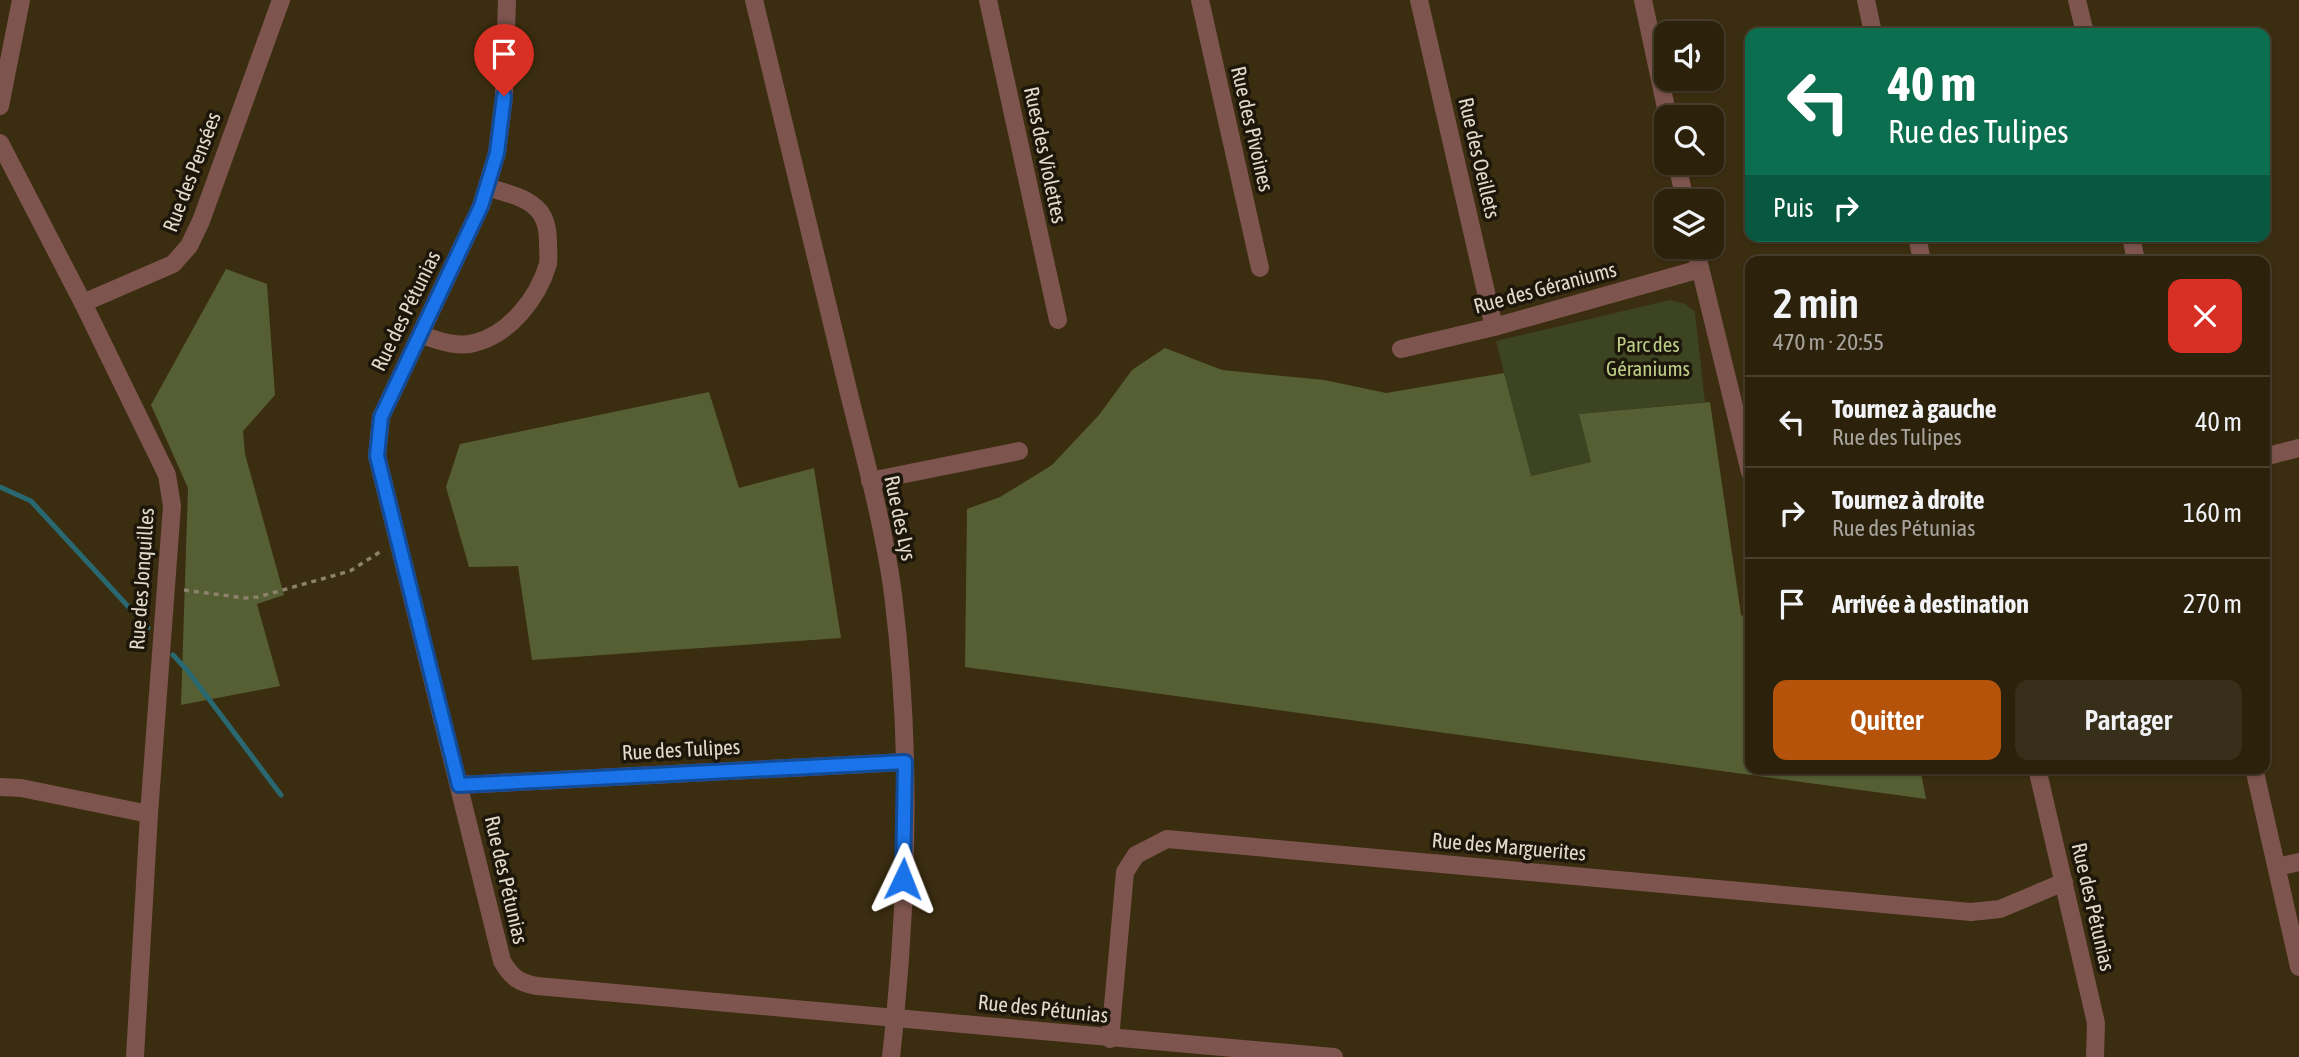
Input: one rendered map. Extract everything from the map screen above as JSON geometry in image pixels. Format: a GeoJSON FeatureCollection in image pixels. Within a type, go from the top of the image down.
{"type":"FeatureCollection","features":[{"type":"Feature","properties":{"kind":"street"},"geometry":{"type":"LineString","coordinates":[[0,106],[20,0]]}},
{"type":"Feature","properties":{"kind":"street","name":"Rue des Pensées"},"geometry":{"type":"LineString","coordinates":[[83,303],[173,264],[189,246],[201,221],[281,0]]}},
{"type":"Feature","properties":{"kind":"street","name":"Rue des Pétunias"},"geometry":{"type":"LineString","coordinates":[[507,0],[504,96],[497,153],[481,206],[381,417],[377,456],[502,961],[509,974],[520,983],[537,986],[1334,1057]]}},
{"type":"Feature","properties":{"kind":"street","name":"Rue des Lys"},"geometry":{"type":"LineString","coordinates":[[754,0],[870,481],[892,590],[901,666],[905,851],[896,1017],[891,1057]]}},
{"type":"Feature","properties":{"kind":"street","name":"Rues des Violettes"},"geometry":{"type":"LineString","coordinates":[[988,0],[1058,320]]}},
{"type":"Feature","properties":{"kind":"street","name":"Rue des Pivoines"},"geometry":{"type":"LineString","coordinates":[[1200,0],[1260,268]]}},
{"type":"Feature","properties":{"kind":"street","name":"Rue des Oeillets"},"geometry":{"type":"LineString","coordinates":[[1419,0],[1494,327]]}},
{"type":"Feature","properties":{"kind":"street"},"geometry":{"type":"LineString","coordinates":[[1643,0],[1665,105]]}},
{"type":"Feature","properties":{"kind":"street"},"geometry":{"type":"LineString","coordinates":[[1866,0],[1872,28]]}},
{"type":"Feature","properties":{"kind":"street"},"geometry":{"type":"LineString","coordinates":[[2077,0],[2084,28]]}},
{"type":"Feature","properties":{"kind":"street","name":"Rue des Jonquilles"},"geometry":{"type":"LineString","coordinates":[[0,143],[83,303],[167,475],[172,506],[164,588],[135,1057]]}},
{"type":"Feature","properties":{"kind":"street"},"geometry":{"type":"LineString","coordinates":[[421,335],[453,344],[473,344],[498,333],[521,313],[538,287],[548,261],[548,230],[540,212],[524,199],[487,187]]}},
{"type":"Feature","properties":{"kind":"street"},"geometry":{"type":"LineString","coordinates":[[1698,259],[1745,452]]}},
{"type":"Feature","properties":{"kind":"street","name":"Rue des Géraniums"},"geometry":{"type":"LineString","coordinates":[[1401,349],[1494,327],[1700,269]]}},
{"type":"Feature","properties":{"kind":"street"},"geometry":{"type":"LineString","coordinates":[[2270,455],[2299,448]]}},
{"type":"Feature","properties":{"kind":"street"},"geometry":{"type":"LineString","coordinates":[[870,481],[1019,451]]}},
{"type":"Feature","properties":{"kind":"street","name":"Rue des Tulipes"},"geometry":{"type":"LineString","coordinates":[[459,785],[905,762]]}},
{"type":"Feature","properties":{"kind":"street","name":"Rue des Pétunias"},"geometry":{"type":"LineString","coordinates":[[2038,774],[2096,1023],[2095,1057]]}},
{"type":"Feature","properties":{"kind":"street"},"geometry":{"type":"LineString","coordinates":[[2255,774],[2299,967]]}},
{"type":"Feature","properties":{"kind":"street"},"geometry":{"type":"LineString","coordinates":[[0,787],[21,788],[149,814]]}},
{"type":"Feature","properties":{"kind":"street","name":"Rue des Marguerites"},"geometry":{"type":"LineString","coordinates":[[1110,1039],[1125,872],[1136,855],[1167,839],[1971,912],[2000,909],[2064,882]]}},
{"type":"Feature","properties":{"kind":"street"},"geometry":{"type":"LineString","coordinates":[[2278,867],[2299,862]]}},
{"type":"Feature","properties":{"kind":"path"},"geometry":{"type":"LineString","coordinates":[[164,588],[245,598],[258,597],[350,571],[398,540]]}},
{"type":"Feature","properties":{"kind":"green space"},"geometry":{"type":"Polygon","coordinates":[[[226,269],[267,284],[275,395],[243,431],[245,454],[284,595],[257,604],[280,686],[181,705],[188,488],[151,405],[226,269]]]}},
{"type":"Feature","properties":{"kind":"green space","name":"Parc des Géraniums"},"geometry":{"type":"Polygon","coordinates":[[[1670,300],[1685,304],[1695,312],[1705,402],[1580,414],[1591,462],[1530,476],[1496,341],[1670,300]]]}},
{"type":"Feature","properties":{"kind":"green space"},"geometry":{"type":"Polygon","coordinates":[[[1165,348],[1222,370],[1324,380],[1386,393],[1504,373],[1531,476],[1591,462],[1579,414],[1710,402],[1741,615],[1745,617],[1745,774],[1921,774],[1926,799],[965,667],[967,509],[1000,497],[1052,465],[1099,415],[1132,370],[1165,348]]]}},
{"type":"Feature","properties":{"kind":"green space"},"geometry":{"type":"Polygon","coordinates":[[[709,392],[739,488],[814,468],[841,638],[532,660],[518,566],[469,567],[446,487],[460,444],[709,392]]]}},
{"type":"Feature","properties":{"kind":"waterway"},"geometry":{"type":"LineString","coordinates":[[0,487],[31,501],[148,628]]}},
{"type":"Feature","properties":{"kind":"waterway"},"geometry":{"type":"LineString","coordinates":[[173,655],[281,795]]}},
{"type":"Feature","properties":{"kind":"route"},"geometry":{"type":"LineString","coordinates":[[504,96],[497,153],[481,206],[435,308],[381,417],[378,438],[377,456],[459,785],[905,762],[903,879]]}}]}
